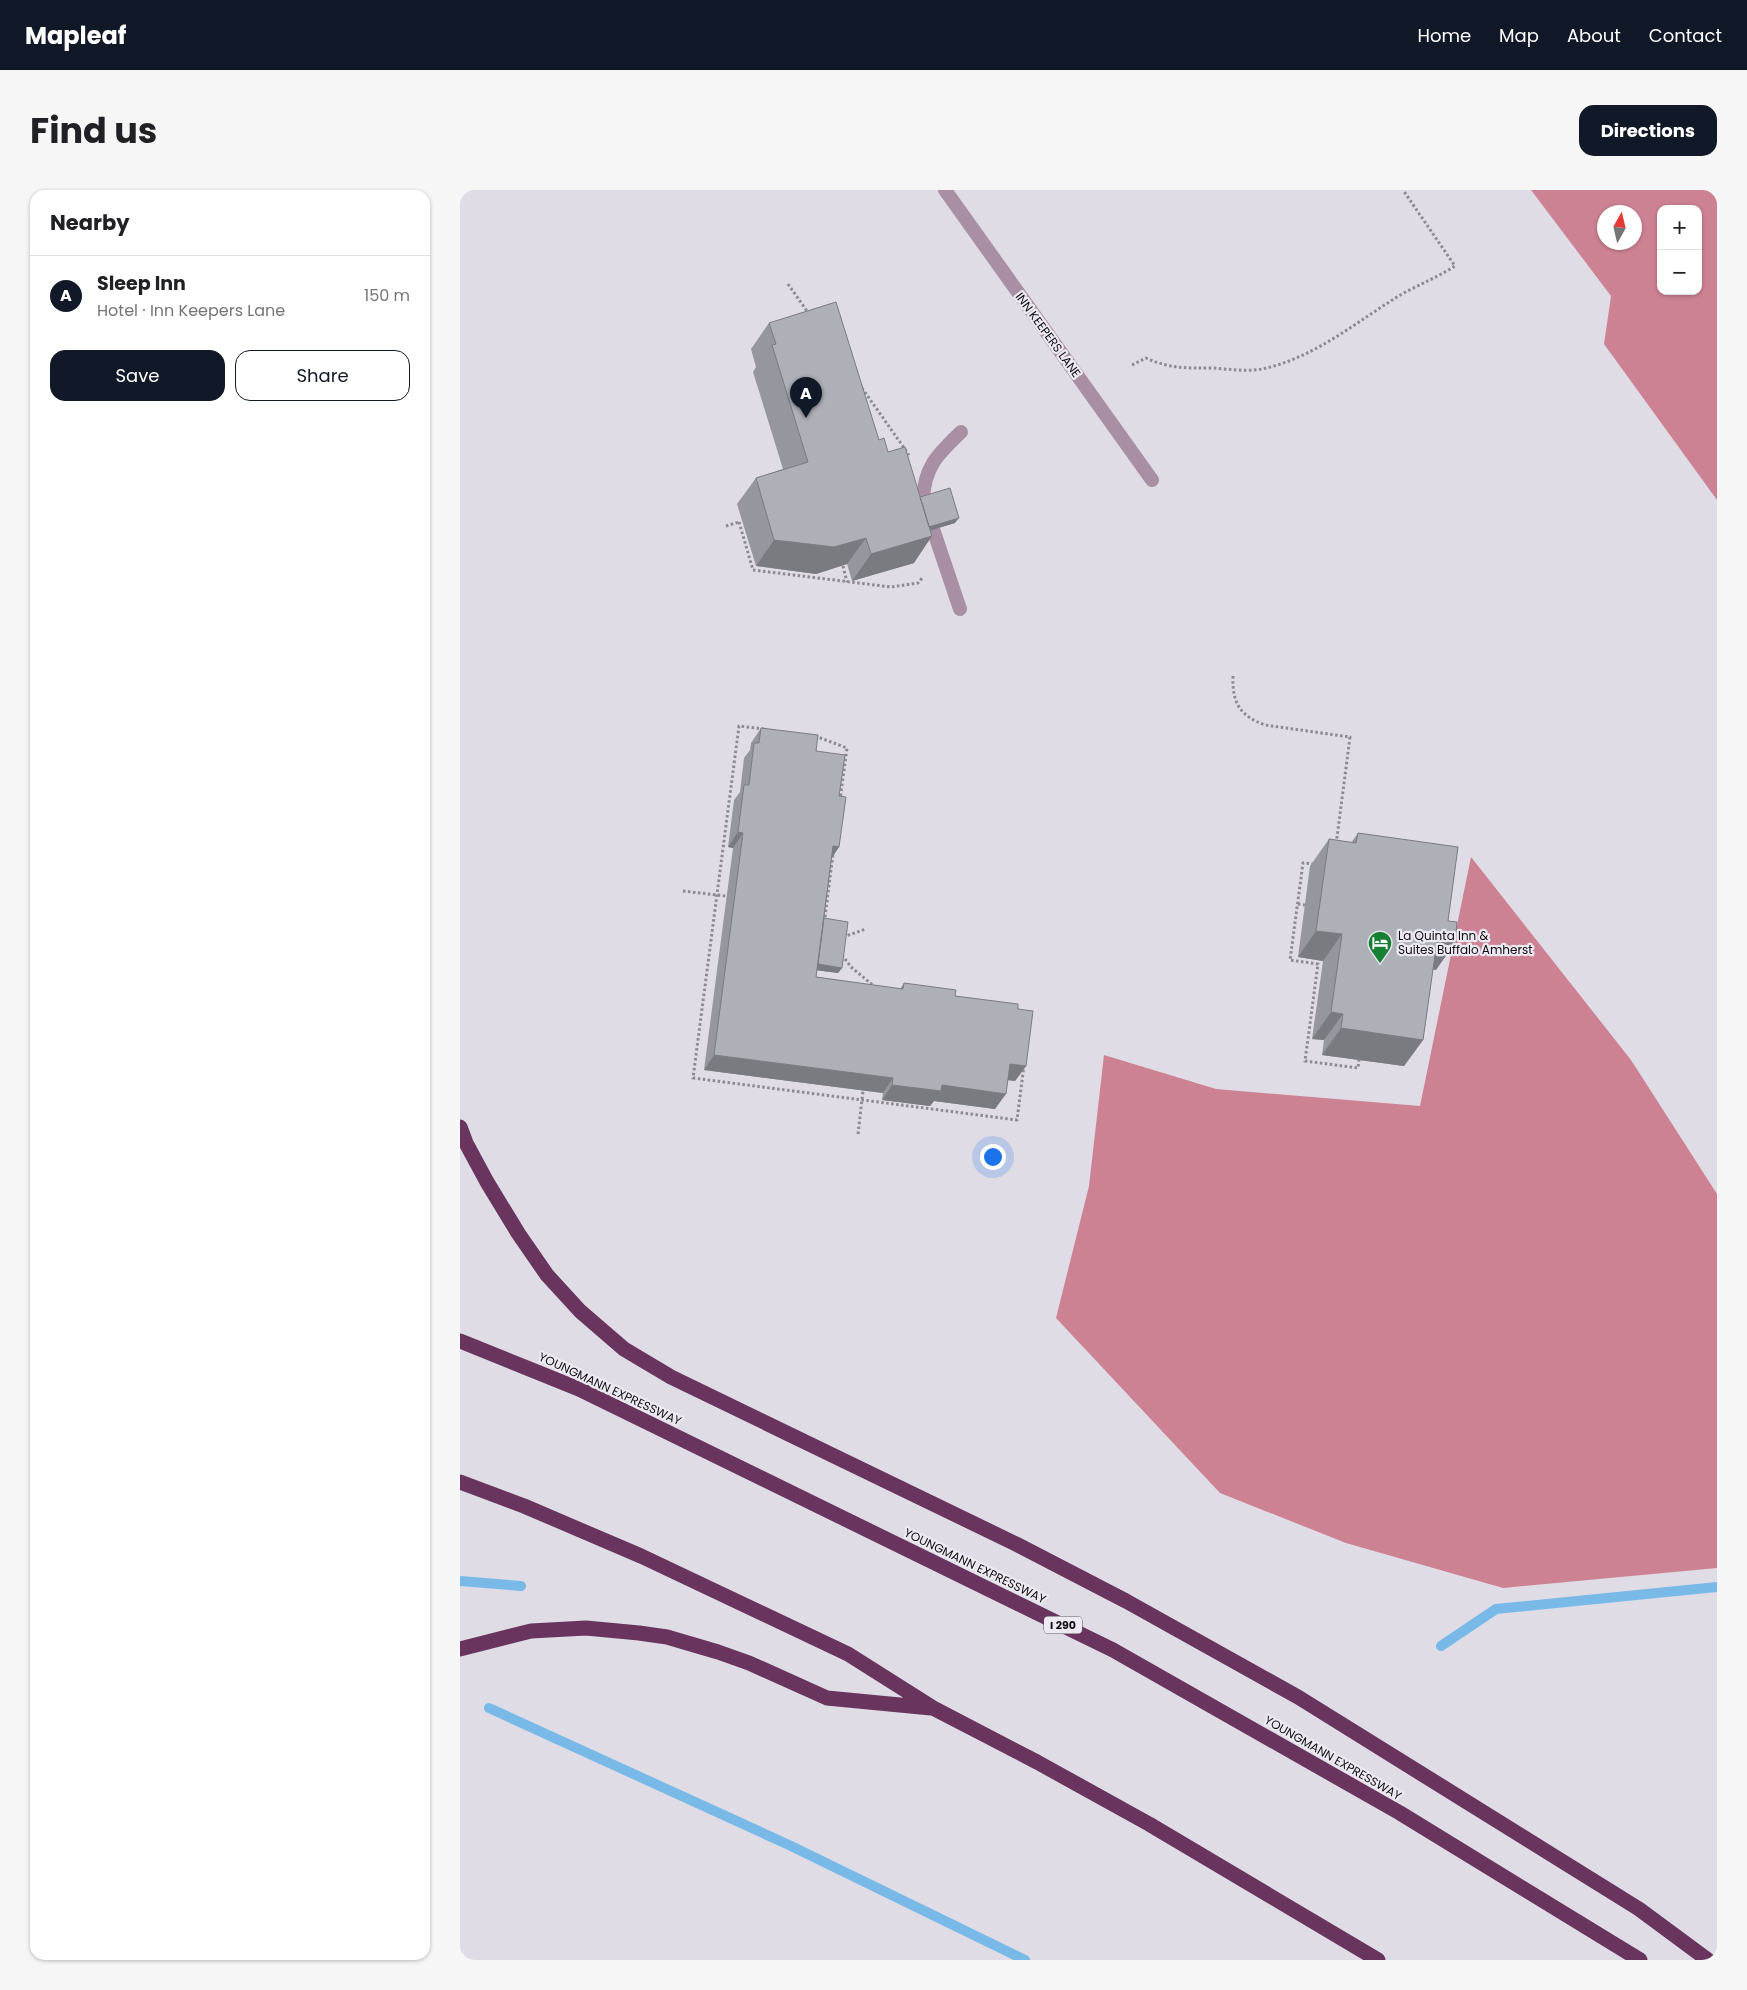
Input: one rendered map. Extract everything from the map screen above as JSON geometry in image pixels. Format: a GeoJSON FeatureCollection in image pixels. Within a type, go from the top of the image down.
{"type":"FeatureCollection","features":[{"type":"Feature","properties":{"kind":"highway"},"geometry":{"type":"LineString","coordinates":[[460,1127],[466,1143],[487,1182],[546,1275],[580,1312],[624,1349],[671,1377],[1016,1544],[1126,1601],[1298,1696],[1639,1909],[1708,1960]]}},
{"type":"Feature","properties":{"kind":"highway","name":"YOUNGMANN EXPRESSWAY"},"geometry":{"type":"LineString","coordinates":[[460,1341],[579,1389],[1113,1650],[1400,1813],[1640,1960]]}},
{"type":"Feature","properties":{"kind":"highway"},"geometry":{"type":"LineString","coordinates":[[460,1482],[583,1530],[848,1654],[935,1709],[1037,1762],[1149,1824],[1378,1960]]}},
{"type":"Feature","properties":{"kind":"highway"},"geometry":{"type":"LineString","coordinates":[[460,1648],[531,1632],[586,1628],[639,1633],[667,1637],[750,1663],[827,1698],[935,1709]]}},
{"type":"Feature","properties":{"kind":"street","name":"INN KEEPERS LANE"},"geometry":{"type":"LineString","coordinates":[[945,190],[1152,480]]}},
{"type":"Feature","properties":{"kind":"street"},"geometry":{"type":"LineString","coordinates":[[923,500],[926,477],[932,464],[943,449],[961,432]]}},
{"type":"Feature","properties":{"kind":"street"},"geometry":{"type":"LineString","coordinates":[[933,529],[960,609]]}},
{"type":"Feature","properties":{"kind":"path"},"geometry":{"type":"LineString","coordinates":[[1132,365],[1146,358],[1162,365],[1181,369],[1261,370],[1308,353],[1361,322],[1402,294],[1435,279],[1455,266],[1403,190]]}},
{"type":"Feature","properties":{"kind":"path"},"geometry":{"type":"LineString","coordinates":[[788,284],[812,318]]}},
{"type":"Feature","properties":{"kind":"path"},"geometry":{"type":"LineString","coordinates":[[861,387],[911,457],[908,463]]}},
{"type":"Feature","properties":{"kind":"path"},"geometry":{"type":"LineString","coordinates":[[726,526],[741,521],[753,570],[892,588],[911,585],[922,580],[924,570]]}},
{"type":"Feature","properties":{"kind":"path"},"geometry":{"type":"LineString","coordinates":[[843,566],[848,582]]}},
{"type":"Feature","properties":{"kind":"path"},"geometry":{"type":"LineString","coordinates":[[1233,676],[1232,687],[1238,708],[1254,721],[1265,726],[1350,737],[1335,855]]}},
{"type":"Feature","properties":{"kind":"path"},"geometry":{"type":"LineString","coordinates":[[767,730],[739,726],[693,1078],[1017,1120],[1025,1058]]}},
{"type":"Feature","properties":{"kind":"path"},"geometry":{"type":"LineString","coordinates":[[810,736],[818,737],[847,748],[839,805]]}},
{"type":"Feature","properties":{"kind":"path"},"geometry":{"type":"LineString","coordinates":[[826,925],[825,918],[833,852]]}},
{"type":"Feature","properties":{"kind":"path"},"geometry":{"type":"LineString","coordinates":[[1318,864],[1303,863],[1290,960],[1318,964],[1305,1061],[1358,1068],[1359,1060]]}},
{"type":"Feature","properties":{"kind":"path"},"geometry":{"type":"LineString","coordinates":[[684,891],[726,896]]}},
{"type":"Feature","properties":{"kind":"path"},"geometry":{"type":"LineString","coordinates":[[1298,904],[1305,905]]}},
{"type":"Feature","properties":{"kind":"path"},"geometry":{"type":"LineString","coordinates":[[843,937],[866,929]]}},
{"type":"Feature","properties":{"kind":"path"},"geometry":{"type":"LineString","coordinates":[[840,953],[861,976],[880,990]]}},
{"type":"Feature","properties":{"kind":"path"},"geometry":{"type":"LineString","coordinates":[[858,1134],[864,1091]]}},
{"type":"Feature","properties":{"kind":"shaded area"},"geometry":{"type":"Polygon","coordinates":[[[1531,190],[1717,190],[1717,500],[1604,344],[1611,296],[1531,190]]]}},
{"type":"Feature","properties":{"kind":"shaded area"},"geometry":{"type":"Polygon","coordinates":[[[1471,857],[1631,1060],[1717,1194],[1717,1568],[1503,1588],[1346,1543],[1220,1493],[1056,1318],[1089,1186],[1104,1055],[1216,1089],[1420,1106],[1471,857]]]}},
{"type":"Feature","properties":{"kind":"building"},"geometry":{"type":"Polygon","coordinates":[[[836,302],[879,440],[884,438],[888,452],[905,447],[932,536],[871,554],[866,538],[834,547],[774,540],[756,478],[808,462],[772,345],[776,344],[769,323],[836,302]]]}},
{"type":"Feature","properties":{"kind":"building"},"geometry":{"type":"Polygon","coordinates":[[[950,488],[959,518],[929,527],[920,497],[950,488]]]}},
{"type":"Feature","properties":{"kind":"building"},"geometry":{"type":"Polygon","coordinates":[[[761,728],[818,735],[816,751],[845,755],[839,796],[846,797],[839,847],[833,846],[816,977],[903,989],[904,983],[956,990],[955,996],[1018,1004],[1018,1009],[1033,1011],[1026,1066],[1010,1064],[1006,1094],[942,1085],[941,1091],[892,1085],[893,1078],[714,1055],[743,833],[738,832],[744,785],[749,785],[754,743],[759,743],[761,728]]]}},
{"type":"Feature","properties":{"kind":"building","name":"La Quinta Inn & Suites Buffalo Amherst"},"geometry":{"type":"Polygon","coordinates":[[[1358,833],[1458,847],[1448,921],[1457,922],[1455,943],[1437,941],[1423,1040],[1341,1028],[1343,1014],[1331,1012],[1342,934],[1316,931],[1329,839],[1356,843],[1358,833]]]}},
{"type":"Feature","properties":{"kind":"building"},"geometry":{"type":"Polygon","coordinates":[[[824,918],[848,922],[842,968],[818,964],[824,918]]]}},
{"type":"Feature","properties":{"kind":"waterway"},"geometry":{"type":"LineString","coordinates":[[460,1581],[521,1586]]}},
{"type":"Feature","properties":{"kind":"waterway"},"geometry":{"type":"LineString","coordinates":[[1441,1646],[1496,1609],[1717,1587]]}},
{"type":"Feature","properties":{"kind":"waterway"},"geometry":{"type":"LineString","coordinates":[[489,1708],[789,1845],[1025,1960]]}},
{"type":"Feature","properties":{"kind":"place","name":"Sleep Inn"},"geometry":{"type":"Point","coordinates":[806,418]}},
{"type":"Feature","properties":{"kind":"place","name":"La Quinta Inn & Suites Buffalo Amherst"},"geometry":{"type":"Point","coordinates":[1380,964]}}]}
